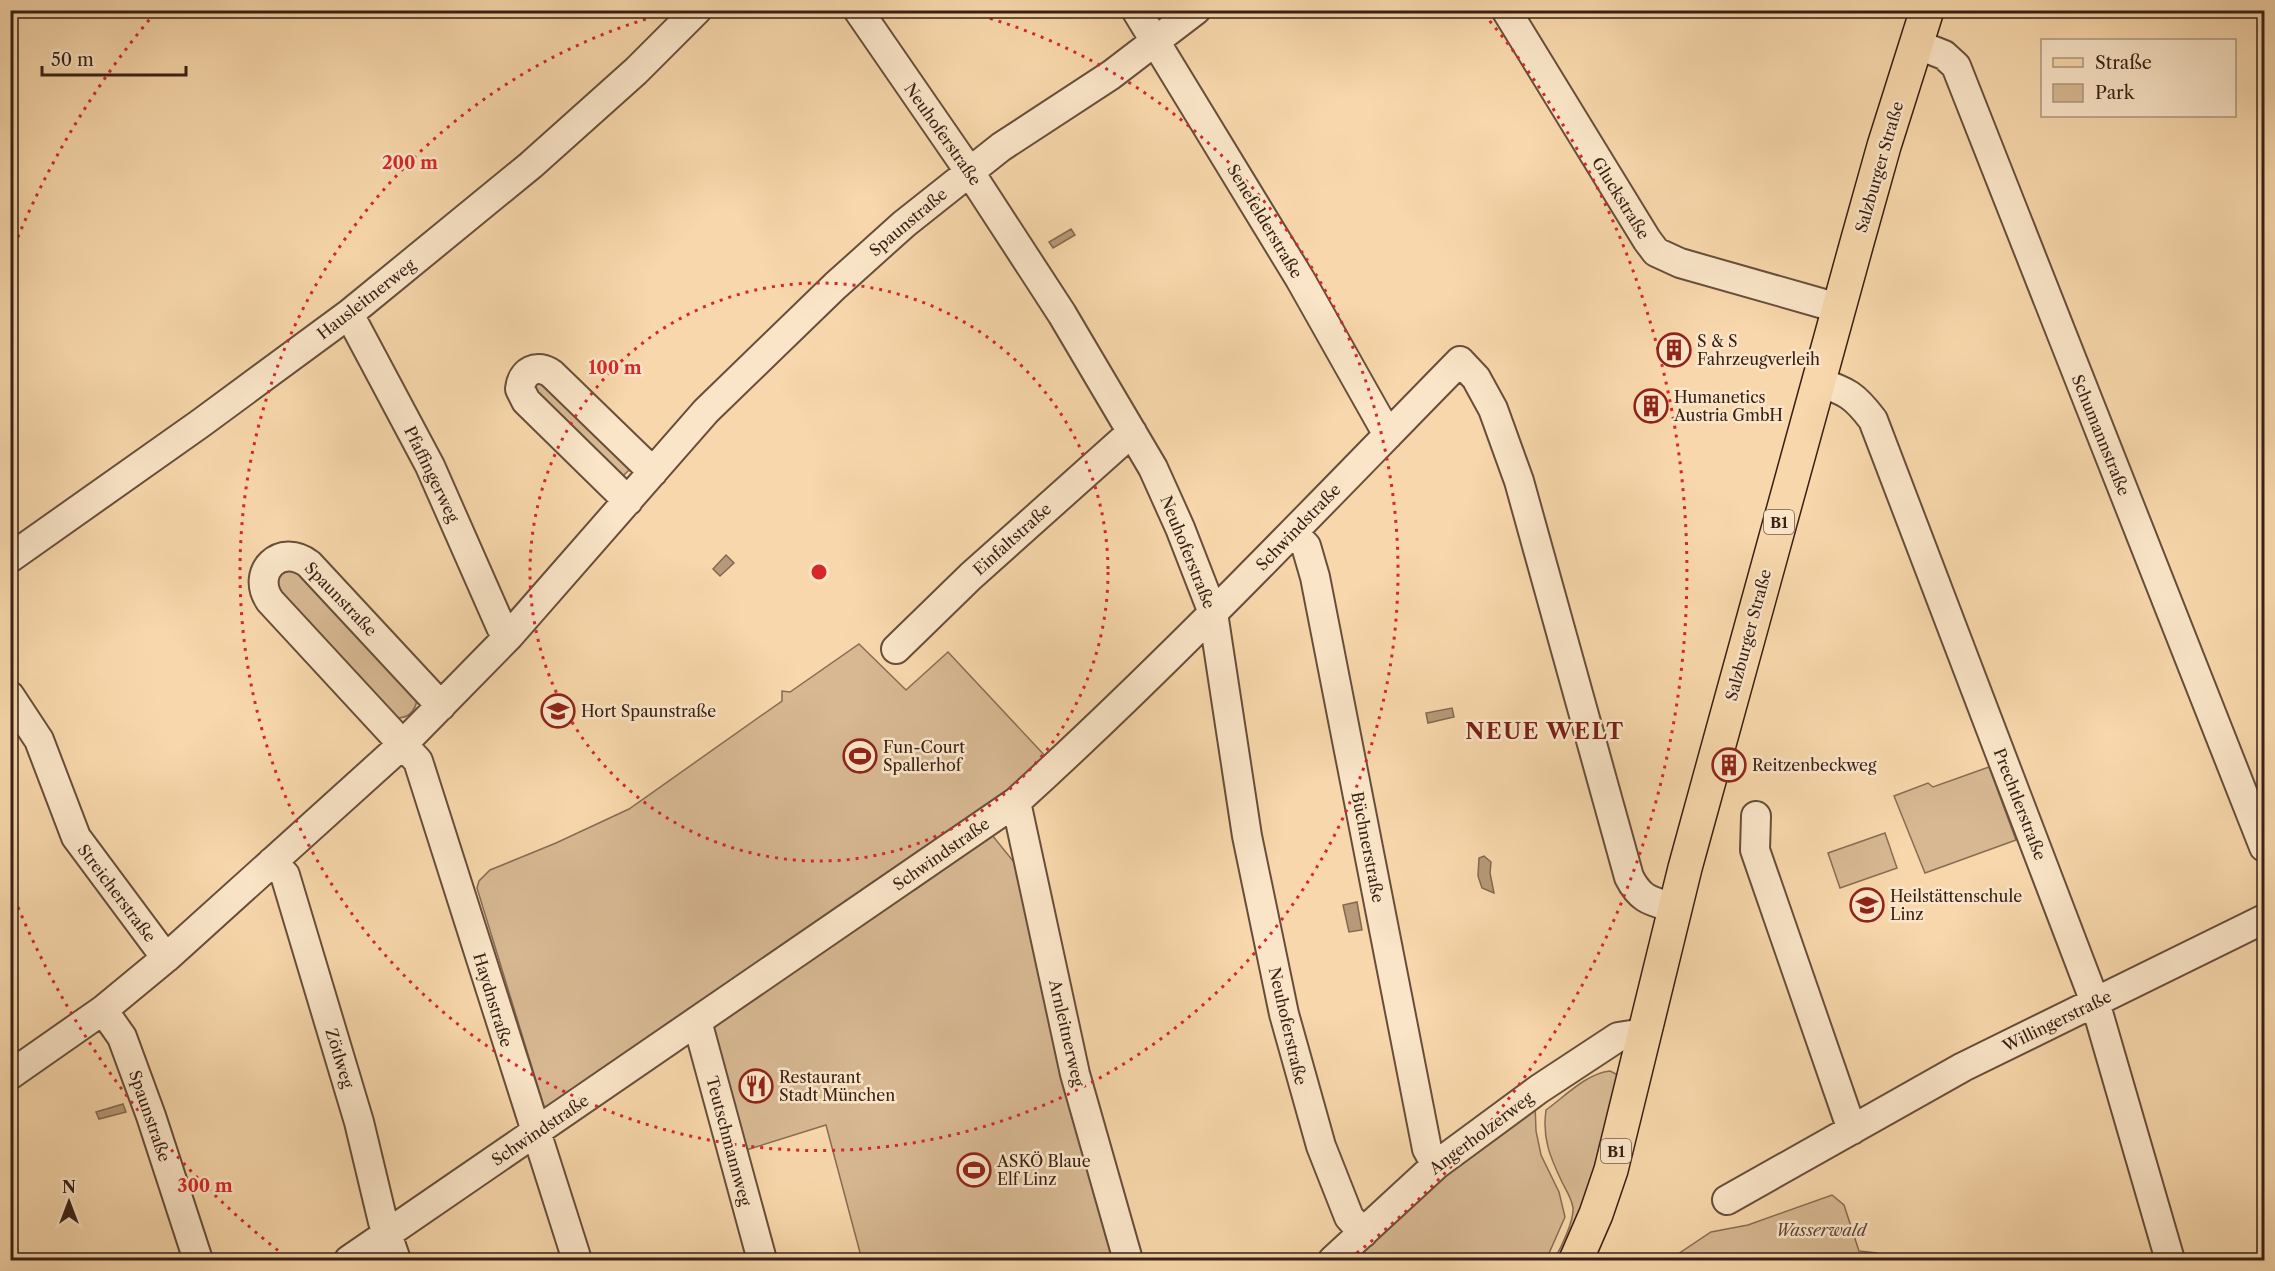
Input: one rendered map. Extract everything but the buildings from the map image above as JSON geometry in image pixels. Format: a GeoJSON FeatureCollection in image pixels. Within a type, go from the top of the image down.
{"type":"FeatureCollection","features":[{"type":"Feature","properties":{"kind":"main road","name":"Salzburger Straße"},"geometry":{"type":"LineString","coordinates":[[1576,1260],[1596,1214],[1611,1170],[1675,908],[1838,308],[1928,10]]}},
{"type":"Feature","properties":{"kind":"street","name":"Hausleitnerweg"},"geometry":{"type":"LineString","coordinates":[[10,558],[201,423],[349,314],[531,165],[636,71],[697,10]]}},
{"type":"Feature","properties":{"kind":"street","name":"Neuhoferstraße"},"geometry":{"type":"LineString","coordinates":[[858,10],[969,171],[1062,314],[1153,468],[1180,528],[1213,614],[1247,836],[1284,1014],[1321,1146],[1349,1217],[1363,1233]]}},
{"type":"Feature","properties":{"kind":"street","name":"Senefelderstraße"},"geometry":{"type":"LineString","coordinates":[[1136,10],[1300,279],[1388,435]]}},
{"type":"Feature","properties":{"kind":"street","name":"Spaunstraße"},"geometry":{"type":"LineString","coordinates":[[10,1075],[103,1010],[166,958],[403,744],[509,636],[706,411],[768,349],[888,238],[1001,147],[1111,75],[1197,10]]}},
{"type":"Feature","properties":{"kind":"street","name":"Gluckstraße"},"geometry":{"type":"LineString","coordinates":[[1506,10],[1656,252],[1680,263],[1838,308]]}},
{"type":"Feature","properties":{"kind":"street","name":"Schumannstraße"},"geometry":{"type":"LineString","coordinates":[[1916,44],[1944,55],[1956,66],[2265,847]]}},
{"type":"Feature","properties":{"kind":"street","name":"Pfaffingerweg"},"geometry":{"type":"LineString","coordinates":[[349,314],[430,466],[501,627],[509,636]]}},
{"type":"Feature","properties":{"kind":"street","name":"Schwindstraße"},"geometry":{"type":"LineString","coordinates":[[349,1260],[392,1247],[535,1133],[1016,802],[1073,751],[1213,614],[1460,361],[1476,378],[1492,409],[1519,481],[1629,877],[1645,899],[1675,908]]}},
{"type":"Feature","properties":{"kind":"street"},"geometry":{"type":"LineString","coordinates":[[628,501],[526,401],[520,389],[524,377],[534,369],[541,369],[552,374],[653,472]]}},
{"type":"Feature","properties":{"kind":"street","name":"Prechtlerstraße"},"geometry":{"type":"LineString","coordinates":[[1818,382],[1842,389],[1860,402],[1873,420],[2095,1002],[2170,1260]]}},
{"type":"Feature","properties":{"kind":"street","name":"Einfaltstraße"},"geometry":{"type":"LineString","coordinates":[[896,650],[970,576],[1132,432]]}},
{"type":"Feature","properties":{"kind":"street","name":"Büchnerstraße"},"geometry":{"type":"LineString","coordinates":[[1293,533],[1306,546],[1315,577],[1427,1149],[1437,1165]]}},
{"type":"Feature","properties":{"kind":"street","name":"Spaunstraße"},"geometry":{"type":"LineString","coordinates":[[403,744],[270,601],[263,586],[266,570],[271,563],[286,556],[294,556],[309,564],[441,706]]}},
{"type":"Feature","properties":{"kind":"street","name":"Streicherstraße"},"geometry":{"type":"LineString","coordinates":[[10,696],[39,740],[76,837],[166,958]]}},
{"type":"Feature","properties":{"kind":"street","name":"Haydnstraße"},"geometry":{"type":"LineString","coordinates":[[403,744],[418,761],[577,1260]]}},
{"type":"Feature","properties":{"kind":"street","name":"Arnleitnerweg"},"geometry":{"type":"LineString","coordinates":[[1016,802],[1076,1079],[1128,1260]]}},
{"type":"Feature","properties":{"kind":"street"},"geometry":{"type":"LineString","coordinates":[[1756,816],[1755,850],[1852,1130]]}},
{"type":"Feature","properties":{"kind":"street","name":"Zötlweg"},"geometry":{"type":"LineString","coordinates":[[272,862],[285,875],[359,1122],[392,1247]]}},
{"type":"Feature","properties":{"kind":"street","name":"Willingerstraße"},"geometry":{"type":"LineString","coordinates":[[1727,1200],[1963,1066],[2265,919]]}},
{"type":"Feature","properties":{"kind":"street","name":"Spaunstraße"},"geometry":{"type":"LineString","coordinates":[[103,1010],[122,1037],[151,1116],[198,1260]]}},
{"type":"Feature","properties":{"kind":"street","name":"Teutschmannweg"},"geometry":{"type":"LineString","coordinates":[[697,1022],[762,1260]]}},
{"type":"Feature","properties":{"kind":"street","name":"Angerholzerweg"},"geometry":{"type":"LineString","coordinates":[[1333,1260],[1437,1165],[1539,1089],[1618,1037],[1631,1035],[1645,1037]]}},
{"type":"Feature","properties":{"kind":"green space"},"geometry":{"type":"Polygon","coordinates":[[[538,380],[631,468],[622,477],[534,398],[533,386],[538,380]]]}},
{"type":"Feature","properties":{"kind":"green space"},"geometry":{"type":"Polygon","coordinates":[[[297,567],[417,700],[413,711],[408,715],[397,718],[278,593],[277,576],[281,571],[297,567]]]}},
{"type":"Feature","properties":{"kind":"green space"},"geometry":{"type":"Polygon","coordinates":[[[859,644],[906,690],[948,652],[1048,759],[1012,793],[901,870],[915,890],[992,835],[1022,872],[1119,1260],[862,1260],[826,1125],[743,1151],[704,1005],[546,1113],[477,888],[479,881],[490,870],[629,809],[782,701],[782,691],[790,692],[859,644]]]}},
{"type":"Feature","properties":{"kind":"green space"},"geometry":{"type":"Polygon","coordinates":[[[1989,767],[2016,840],[1925,873],[1894,796],[1928,783],[1933,787],[1989,767]]]}},
{"type":"Feature","properties":{"kind":"green space"},"geometry":{"type":"Polygon","coordinates":[[[1885,833],[1897,868],[1840,888],[1828,853],[1885,833]]]}},
{"type":"Feature","properties":{"kind":"green space"},"geometry":{"type":"Polygon","coordinates":[[[1610,1071],[1616,1074],[1620,1083],[1618,1100],[1563,1260],[1554,1260],[1569,1227],[1573,1208],[1548,1147],[1545,1130],[1546,1110],[1584,1081],[1610,1071]]]}},
{"type":"Feature","properties":{"kind":"green space"},"geometry":{"type":"Polygon","coordinates":[[[1535,1103],[1536,1131],[1541,1155],[1559,1192],[1565,1217],[1546,1260],[1349,1260],[1455,1161],[1535,1103]]]}},
{"type":"Feature","properties":{"kind":"green space","name":"Wasserwald"},"geometry":{"type":"Polygon","coordinates":[[[1832,1195],[1844,1205],[1859,1251],[1877,1253],[1880,1260],[1669,1260],[1711,1232],[1748,1225],[1832,1195]]]}},
{"type":"Feature","properties":{"kind":"shaded area"},"geometry":{"type":"Polygon","coordinates":[[[1071,229],[1075,235],[1053,248],[1049,242],[1071,229]]]}},
{"type":"Feature","properties":{"kind":"shaded area"},"geometry":{"type":"Polygon","coordinates":[[[726,555],[734,563],[720,576],[713,569],[726,555]]]}},
{"type":"Feature","properties":{"kind":"shaded area"},"geometry":{"type":"Polygon","coordinates":[[[1452,708],[1454,717],[1428,723],[1426,713],[1452,708]]]}},
{"type":"Feature","properties":{"kind":"shaded area"},"geometry":{"type":"Polygon","coordinates":[[[1484,856],[1491,862],[1490,873],[1494,893],[1482,888],[1478,876],[1479,858],[1484,856]]]}},
{"type":"Feature","properties":{"kind":"shaded area"},"geometry":{"type":"Polygon","coordinates":[[[1357,902],[1362,930],[1349,932],[1343,905],[1357,902]]]}},
{"type":"Feature","properties":{"kind":"shaded area"},"geometry":{"type":"Polygon","coordinates":[[[123,1104],[126,1112],[99,1119],[96,1112],[123,1104]]]}},
{"type":"Feature","properties":{"kind":"place","name":"S & S Fahrzeugverleih"},"geometry":{"type":"Point","coordinates":[1674,350]}},
{"type":"Feature","properties":{"kind":"place","name":"Humanetics Austria GmbH"},"geometry":{"type":"Point","coordinates":[1651,406]}},
{"type":"Feature","properties":{"kind":"place","name":"Hort Spaunstraße"},"geometry":{"type":"Point","coordinates":[558,711]}},
{"type":"Feature","properties":{"kind":"place","name":"Fun-Court Spallerhof"},"geometry":{"type":"Point","coordinates":[860,756]}},
{"type":"Feature","properties":{"kind":"place","name":"Reitzenbeckweg"},"geometry":{"type":"Point","coordinates":[1729,765]}},
{"type":"Feature","properties":{"kind":"place","name":"Heilstättenschule Linz"},"geometry":{"type":"Point","coordinates":[1867,905]}},
{"type":"Feature","properties":{"kind":"place","name":"Restaurant Stadt München"},"geometry":{"type":"Point","coordinates":[756,1086]}},
{"type":"Feature","properties":{"kind":"place","name":"ASKÖ Blaue Elf Linz"},"geometry":{"type":"Point","coordinates":[974,1170]}},
{"type":"Feature","properties":{"kind":"district","name":"NEUE WELT"},"geometry":{"type":"Point","coordinates":[1545,731]}}]}
